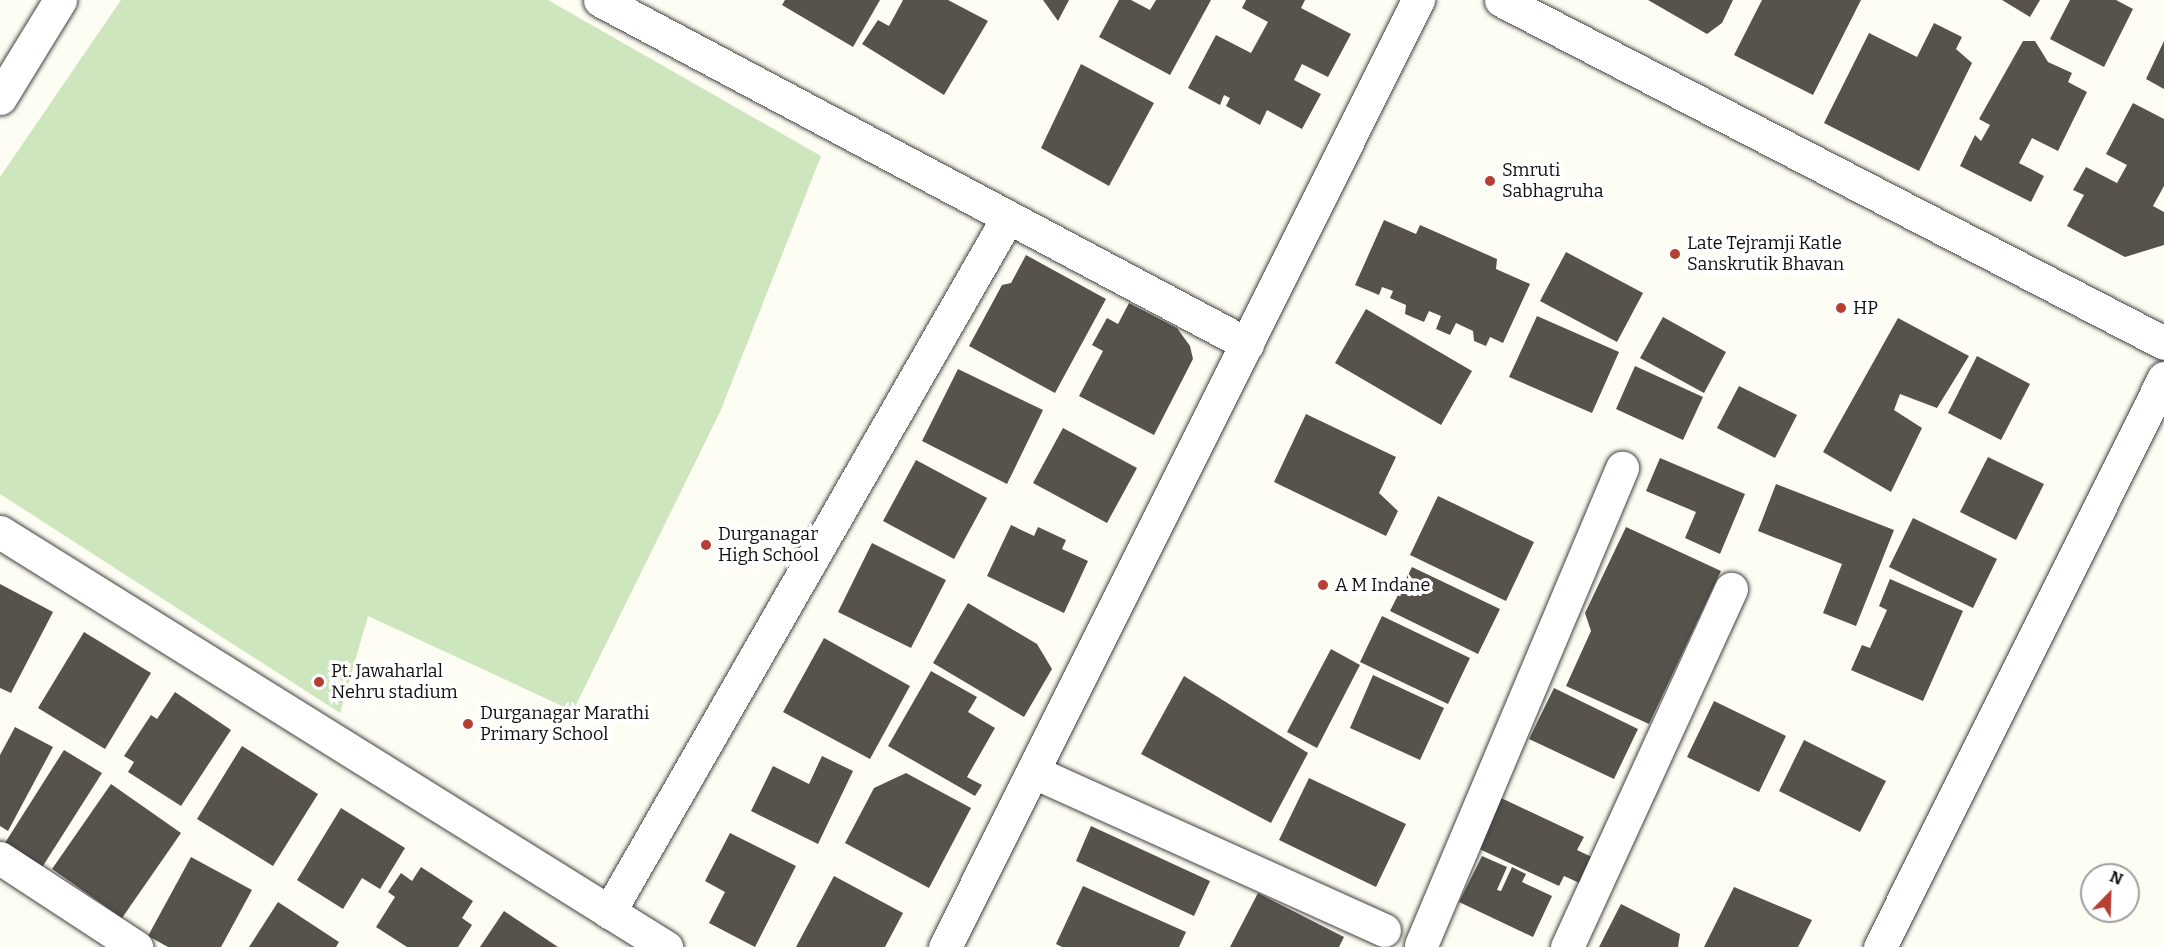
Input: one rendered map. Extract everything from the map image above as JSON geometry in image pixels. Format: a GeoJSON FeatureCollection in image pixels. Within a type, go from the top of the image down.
{"type":"FeatureCollection","features":[{"type":"Feature","properties":{"kind":"street"},"geometry":{"type":"LineString","coordinates":[[0,98],[60,0]]}},
{"type":"Feature","properties":{"kind":"street"},"geometry":{"type":"LineString","coordinates":[[945,947],[1418,0]]}},
{"type":"Feature","properties":{"kind":"street"},"geometry":{"type":"LineString","coordinates":[[1501,0],[2164,343]]}},
{"type":"Feature","properties":{"kind":"street"},"geometry":{"type":"LineString","coordinates":[[606,2],[1247,344]]}},
{"type":"Feature","properties":{"kind":"street"},"geometry":{"type":"LineString","coordinates":[[609,912],[1008,217]]}},
{"type":"Feature","properties":{"kind":"street"},"geometry":{"type":"LineString","coordinates":[[1880,947],[2164,378]]}},
{"type":"Feature","properties":{"kind":"street"},"geometry":{"type":"LineString","coordinates":[[1034,772],[1381,939],[1424,946],[1622,468]]}},
{"type":"Feature","properties":{"kind":"street"},"geometry":{"type":"LineString","coordinates":[[0,532],[666,947]]}},
{"type":"Feature","properties":{"kind":"street"},"geometry":{"type":"LineString","coordinates":[[1568,947],[1731,589]]}},
{"type":"Feature","properties":{"kind":"street"},"geometry":{"type":"LineString","coordinates":[[0,858],[136,947]]}},
{"type":"Feature","properties":{"kind":"green space"},"geometry":{"type":"Polygon","coordinates":[[[121,0],[548,0],[821,156],[720,412],[573,711],[368,616],[340,713],[0,494],[0,177],[121,0]]]}},
{"type":"Feature","properties":{"kind":"building"},"geometry":{"type":"Polygon","coordinates":[[[785,0],[880,0],[853,47],[782,5],[785,0]]]}},
{"type":"Feature","properties":{"kind":"building"},"geometry":{"type":"Polygon","coordinates":[[[903,0],[948,0],[988,21],[944,95],[862,44],[878,20],[889,26],[903,0]]]}},
{"type":"Feature","properties":{"kind":"building"},"geometry":{"type":"Polygon","coordinates":[[[1043,0],[1069,0],[1058,21],[1043,0]]]}},
{"type":"Feature","properties":{"kind":"building"},"geometry":{"type":"Polygon","coordinates":[[[1119,0],[1131,0],[1150,10],[1156,0],[1211,0],[1170,75],[1099,37],[1119,0]]]}},
{"type":"Feature","properties":{"kind":"building"},"geometry":{"type":"Polygon","coordinates":[[[1246,0],[1305,0],[1301,8],[1351,34],[1328,77],[1302,64],[1294,80],[1321,94],[1302,129],[1267,110],[1260,125],[1226,106],[1230,98],[1224,95],[1220,105],[1188,88],[1216,35],[1251,53],[1268,22],[1242,8],[1246,0]]]}},
{"type":"Feature","properties":{"kind":"building"},"geometry":{"type":"Polygon","coordinates":[[[1648,0],[1733,0],[1722,23],[1707,34],[1648,0]]]}},
{"type":"Feature","properties":{"kind":"building"},"geometry":{"type":"Polygon","coordinates":[[[1762,0],[1861,0],[1813,95],[1734,55],[1762,0]]]}},
{"type":"Feature","properties":{"kind":"building"},"geometry":{"type":"Polygon","coordinates":[[[2002,0],[2040,0],[2030,17],[2002,0]]]}},
{"type":"Feature","properties":{"kind":"building"},"geometry":{"type":"Polygon","coordinates":[[[2070,0],[2116,0],[2133,9],[2104,67],[2050,39],[2070,0]]]}},
{"type":"Feature","properties":{"kind":"building"},"geometry":{"type":"Polygon","coordinates":[[[1934,23],[1962,37],[1956,49],[1972,63],[1919,171],[1824,123],[1869,33],[1917,57],[1934,23]]]}},
{"type":"Feature","properties":{"kind":"building"},"geometry":{"type":"Polygon","coordinates":[[[2023,41],[2035,41],[2048,62],[2072,73],[2068,82],[2087,92],[2058,151],[2032,138],[2019,163],[2044,176],[2031,202],[1960,166],[1975,135],[1981,141],[1990,125],[1979,119],[2023,41]]]}},
{"type":"Feature","properties":{"kind":"building"},"geometry":{"type":"Polygon","coordinates":[[[2164,41],[2164,89],[2146,79],[2164,41]]]}},
{"type":"Feature","properties":{"kind":"building"},"geometry":{"type":"Polygon","coordinates":[[[1081,64],[1154,103],[1109,186],[1041,148],[1081,64]]]}},
{"type":"Feature","properties":{"kind":"building"},"geometry":{"type":"Polygon","coordinates":[[[2133,103],[2164,119],[2164,186],[2153,206],[2164,212],[2164,245],[2125,257],[2067,226],[2084,195],[2073,190],[2086,167],[2117,183],[2127,165],[2106,154],[2133,103]]]}},
{"type":"Feature","properties":{"kind":"building"},"geometry":{"type":"Polygon","coordinates":[[[1384,220],[1416,234],[1420,225],[1497,259],[1496,269],[1530,284],[1503,343],[1490,337],[1486,346],[1474,341],[1473,331],[1456,323],[1450,335],[1436,329],[1441,316],[1429,311],[1424,322],[1405,314],[1406,305],[1390,298],[1393,291],[1382,287],[1379,295],[1355,285],[1384,220]]]}},
{"type":"Feature","properties":{"kind":"building"},"geometry":{"type":"Polygon","coordinates":[[[1566,252],[1643,293],[1617,342],[1540,301],[1566,252]]]}},
{"type":"Feature","properties":{"kind":"building"},"geometry":{"type":"Polygon","coordinates":[[[1026,255],[1106,299],[1055,393],[969,346],[1002,285],[1011,283],[1026,255]]]}},
{"type":"Feature","properties":{"kind":"building"},"geometry":{"type":"Polygon","coordinates":[[[1129,303],[1177,328],[1190,346],[1193,359],[1154,435],[1079,396],[1103,351],[1092,345],[1107,318],[1118,324],[1129,303]]]}},
{"type":"Feature","properties":{"kind":"building"},"geometry":{"type":"Polygon","coordinates":[[[1366,309],[1472,371],[1441,425],[1335,363],[1366,309]]]}},
{"type":"Feature","properties":{"kind":"building"},"geometry":{"type":"Polygon","coordinates":[[[1537,316],[1619,352],[1592,413],[1509,377],[1537,316]]]}},
{"type":"Feature","properties":{"kind":"building"},"geometry":{"type":"Polygon","coordinates":[[[1663,317],[1726,352],[1704,393],[1640,358],[1663,317]]]}},
{"type":"Feature","properties":{"kind":"building"},"geometry":{"type":"Polygon","coordinates":[[[1898,318],[1969,356],[1937,408],[1900,394],[1894,410],[1922,428],[1891,492],[1823,452],[1898,318]]]}},
{"type":"Feature","properties":{"kind":"building"},"geometry":{"type":"Polygon","coordinates":[[[1977,356],[2030,384],[2001,440],[1948,413],[1977,356]]]}},
{"type":"Feature","properties":{"kind":"building"},"geometry":{"type":"Polygon","coordinates":[[[1635,366],[1703,397],[1683,440],[1616,409],[1635,366]]]}},
{"type":"Feature","properties":{"kind":"building"},"geometry":{"type":"Polygon","coordinates":[[[958,369],[1043,410],[1007,484],[922,441],[958,369]]]}},
{"type":"Feature","properties":{"kind":"building"},"geometry":{"type":"Polygon","coordinates":[[[1739,386],[1797,415],[1775,458],[1717,428],[1739,386]]]}},
{"type":"Feature","properties":{"kind":"building"},"geometry":{"type":"Polygon","coordinates":[[[1306,414],[1396,457],[1379,493],[1398,511],[1386,536],[1274,482],[1306,414]]]}},
{"type":"Feature","properties":{"kind":"building"},"geometry":{"type":"Polygon","coordinates":[[[1063,428],[1137,468],[1107,523],[1033,483],[1063,428]]]}},
{"type":"Feature","properties":{"kind":"building"},"geometry":{"type":"Polygon","coordinates":[[[1988,457],[2044,484],[2016,540],[1960,512],[1988,457]]]}},
{"type":"Feature","properties":{"kind":"building"},"geometry":{"type":"Polygon","coordinates":[[[1660,458],[1745,494],[1720,554],[1685,538],[1696,512],[1646,491],[1660,458]]]}},
{"type":"Feature","properties":{"kind":"building"},"geometry":{"type":"Polygon","coordinates":[[[916,460],[987,498],[954,559],[883,521],[916,460]]]}},
{"type":"Feature","properties":{"kind":"building"},"geometry":{"type":"Polygon","coordinates":[[[1776,484],[1894,530],[1856,626],[1823,613],[1842,564],[1758,531],[1776,484]]]}},
{"type":"Feature","properties":{"kind":"building"},"geometry":{"type":"Polygon","coordinates":[[[1438,496],[1534,542],[1506,601],[1410,555],[1438,496]]]}},
{"type":"Feature","properties":{"kind":"building"},"geometry":{"type":"Polygon","coordinates":[[[1913,518],[1997,559],[1973,608],[1889,567],[1913,518]]]}},
{"type":"Feature","properties":{"kind":"building"},"geometry":{"type":"Polygon","coordinates":[[[1011,525],[1034,536],[1038,527],[1066,540],[1062,549],[1088,561],[1064,613],[987,576],[1011,525]]]}},
{"type":"Feature","properties":{"kind":"building"},"geometry":{"type":"Polygon","coordinates":[[[1626,527],[1721,571],[1649,724],[1566,686],[1591,631],[1585,613],[1626,527]]]}},
{"type":"Feature","properties":{"kind":"building"},"geometry":{"type":"Polygon","coordinates":[[[872,543],[946,580],[911,648],[838,612],[872,543]]]}},
{"type":"Feature","properties":{"kind":"building"},"geometry":{"type":"Polygon","coordinates":[[[1412,567],[1500,609],[1478,654],[1390,611],[1412,567]]]}},
{"type":"Feature","properties":{"kind":"building"},"geometry":{"type":"Polygon","coordinates":[[[1890,579],[1963,611],[1923,701],[1851,670],[1862,645],[1870,648],[1887,610],[1879,606],[1890,579]]]}},
{"type":"Feature","properties":{"kind":"building"},"geometry":{"type":"Polygon","coordinates":[[[0,584],[53,612],[11,693],[0,688],[0,584]]]}},
{"type":"Feature","properties":{"kind":"building"},"geometry":{"type":"Polygon","coordinates":[[[968,603],[1037,644],[1052,669],[1024,717],[933,663],[968,603]]]}},
{"type":"Feature","properties":{"kind":"building"},"geometry":{"type":"Polygon","coordinates":[[[1382,616],[1470,658],[1448,704],[1360,662],[1382,616]]]}},
{"type":"Feature","properties":{"kind":"building"},"geometry":{"type":"Polygon","coordinates":[[[84,632],[151,673],[105,749],[38,708],[84,632]]]}},
{"type":"Feature","properties":{"kind":"building"},"geometry":{"type":"Polygon","coordinates":[[[824,638],[910,686],[870,759],[783,712],[824,638]]]}},
{"type":"Feature","properties":{"kind":"building"},"geometry":{"type":"Polygon","coordinates":[[[1331,649],[1360,665],[1317,748],[1287,732],[1331,649]]]}},
{"type":"Feature","properties":{"kind":"building"},"geometry":{"type":"Polygon","coordinates":[[[931,671],[977,697],[968,712],[995,728],[967,777],[982,785],[975,796],[888,746],[931,671]]]}},
{"type":"Feature","properties":{"kind":"building"},"geometry":{"type":"Polygon","coordinates":[[[1373,675],[1444,708],[1420,760],[1350,728],[1373,675]]]}},
{"type":"Feature","properties":{"kind":"building"},"geometry":{"type":"Polygon","coordinates":[[[1184,676],[1308,753],[1271,823],[1141,754],[1184,676]]]}},
{"type":"Feature","properties":{"kind":"building"},"geometry":{"type":"Polygon","coordinates":[[[1554,688],[1638,729],[1614,779],[1529,739],[1554,688]]]}},
{"type":"Feature","properties":{"kind":"building"},"geometry":{"type":"Polygon","coordinates":[[[175,692],[231,730],[181,806],[128,772],[134,762],[124,756],[151,715],[157,719],[175,692]]]}},
{"type":"Feature","properties":{"kind":"building"},"geometry":{"type":"Polygon","coordinates":[[[1714,701],[1786,736],[1759,792],[1687,757],[1714,701]]]}},
{"type":"Feature","properties":{"kind":"building"},"geometry":{"type":"Polygon","coordinates":[[[15,727],[53,747],[8,831],[0,826],[0,755],[15,727]]]}},
{"type":"Feature","properties":{"kind":"building"},"geometry":{"type":"Polygon","coordinates":[[[1804,740],[1886,781],[1860,832],[1779,791],[1804,740]]]}},
{"type":"Feature","properties":{"kind":"building"},"geometry":{"type":"Polygon","coordinates":[[[242,746],[318,794],[273,866],[197,819],[242,746]]]}},
{"type":"Feature","properties":{"kind":"building"},"geometry":{"type":"Polygon","coordinates":[[[64,750],[102,773],[41,869],[3,846],[64,750]]]}},
{"type":"Feature","properties":{"kind":"building"},"geometry":{"type":"Polygon","coordinates":[[[822,756],[853,771],[818,844],[751,811],[773,766],[809,784],[822,756]]]}},
{"type":"Feature","properties":{"kind":"building"},"geometry":{"type":"Polygon","coordinates":[[[906,773],[971,808],[929,888],[845,843],[874,788],[906,773]]]}},
{"type":"Feature","properties":{"kind":"building"},"geometry":{"type":"Polygon","coordinates":[[[1309,778],[1406,824],[1376,887],[1279,840],[1309,778]]]}},
{"type":"Feature","properties":{"kind":"building"},"geometry":{"type":"Polygon","coordinates":[[[111,784],[181,833],[122,918],[52,869],[111,784]]]}},
{"type":"Feature","properties":{"kind":"building"},"geometry":{"type":"Polygon","coordinates":[[[1499,797],[1584,837],[1577,850],[1596,859],[1584,885],[1564,876],[1559,886],[1475,847],[1499,797]]]}},
{"type":"Feature","properties":{"kind":"building"},"geometry":{"type":"Polygon","coordinates":[[[341,808],[405,848],[380,889],[362,878],[343,909],[297,880],[341,808]]]}},
{"type":"Feature","properties":{"kind":"building"},"geometry":{"type":"Polygon","coordinates":[[[1091,826],[1210,881],[1194,916],[1076,861],[1091,826]]]}},
{"type":"Feature","properties":{"kind":"building"},"geometry":{"type":"Polygon","coordinates":[[[730,833],[796,866],[755,947],[709,923],[725,892],[705,881],[730,833]]]}},
{"type":"Feature","properties":{"kind":"building"},"geometry":{"type":"Polygon","coordinates":[[[1482,856],[1507,867],[1497,890],[1501,891],[1512,867],[1526,874],[1522,882],[1552,896],[1533,937],[1459,902],[1482,856]]]}},
{"type":"Feature","properties":{"kind":"building"},"geometry":{"type":"Polygon","coordinates":[[[191,857],[252,890],[221,947],[168,947],[148,936],[191,857]]]}},
{"type":"Feature","properties":{"kind":"building"},"geometry":{"type":"Polygon","coordinates":[[[421,867],[473,901],[462,918],[472,925],[458,947],[407,947],[376,927],[395,897],[388,892],[401,873],[412,881],[421,867]]]}},
{"type":"Feature","properties":{"kind":"building"},"geometry":{"type":"Polygon","coordinates":[[[834,876],[903,913],[885,947],[796,947],[834,876]]]}},
{"type":"Feature","properties":{"kind":"building"},"geometry":{"type":"Polygon","coordinates":[[[1083,886],[1186,932],[1179,947],[1062,947],[1056,944],[1083,886]]]}},
{"type":"Feature","properties":{"kind":"building"},"geometry":{"type":"Polygon","coordinates":[[[1734,887],[1812,920],[1798,947],[1704,947],[1734,887]]]}},
{"type":"Feature","properties":{"kind":"building"},"geometry":{"type":"Polygon","coordinates":[[[1258,893],[1344,937],[1339,947],[1230,947],[1258,893]]]}},
{"type":"Feature","properties":{"kind":"building"},"geometry":{"type":"Polygon","coordinates":[[[278,902],[339,942],[336,947],[249,947],[278,902]]]}},
{"type":"Feature","properties":{"kind":"building"},"geometry":{"type":"Polygon","coordinates":[[[1621,904],[1680,934],[1678,947],[1599,947],[1621,904]]]}},
{"type":"Feature","properties":{"kind":"building"},"geometry":{"type":"Polygon","coordinates":[[[504,911],[558,947],[480,947],[504,911]]]}},
{"type":"Feature","properties":{"kind":"place","name":"Smruti Sabhagruha"},"geometry":{"type":"Point","coordinates":[1490,181]}},
{"type":"Feature","properties":{"kind":"place","name":"Late Tejramji Katle Sanskrutik Bhavan"},"geometry":{"type":"Point","coordinates":[1675,254]}},
{"type":"Feature","properties":{"kind":"place","name":"HP"},"geometry":{"type":"Point","coordinates":[1841,308]}},
{"type":"Feature","properties":{"kind":"place","name":"Durganagar High School"},"geometry":{"type":"Point","coordinates":[706,545]}},
{"type":"Feature","properties":{"kind":"place","name":"A M Indane"},"geometry":{"type":"Point","coordinates":[1323,585]}},
{"type":"Feature","properties":{"kind":"place","name":"Pt. Jawaharlal Nehru stadium"},"geometry":{"type":"Point","coordinates":[319,682]}},
{"type":"Feature","properties":{"kind":"place","name":"Durganagar Marathi Primary School"},"geometry":{"type":"Point","coordinates":[468,724]}}]}
